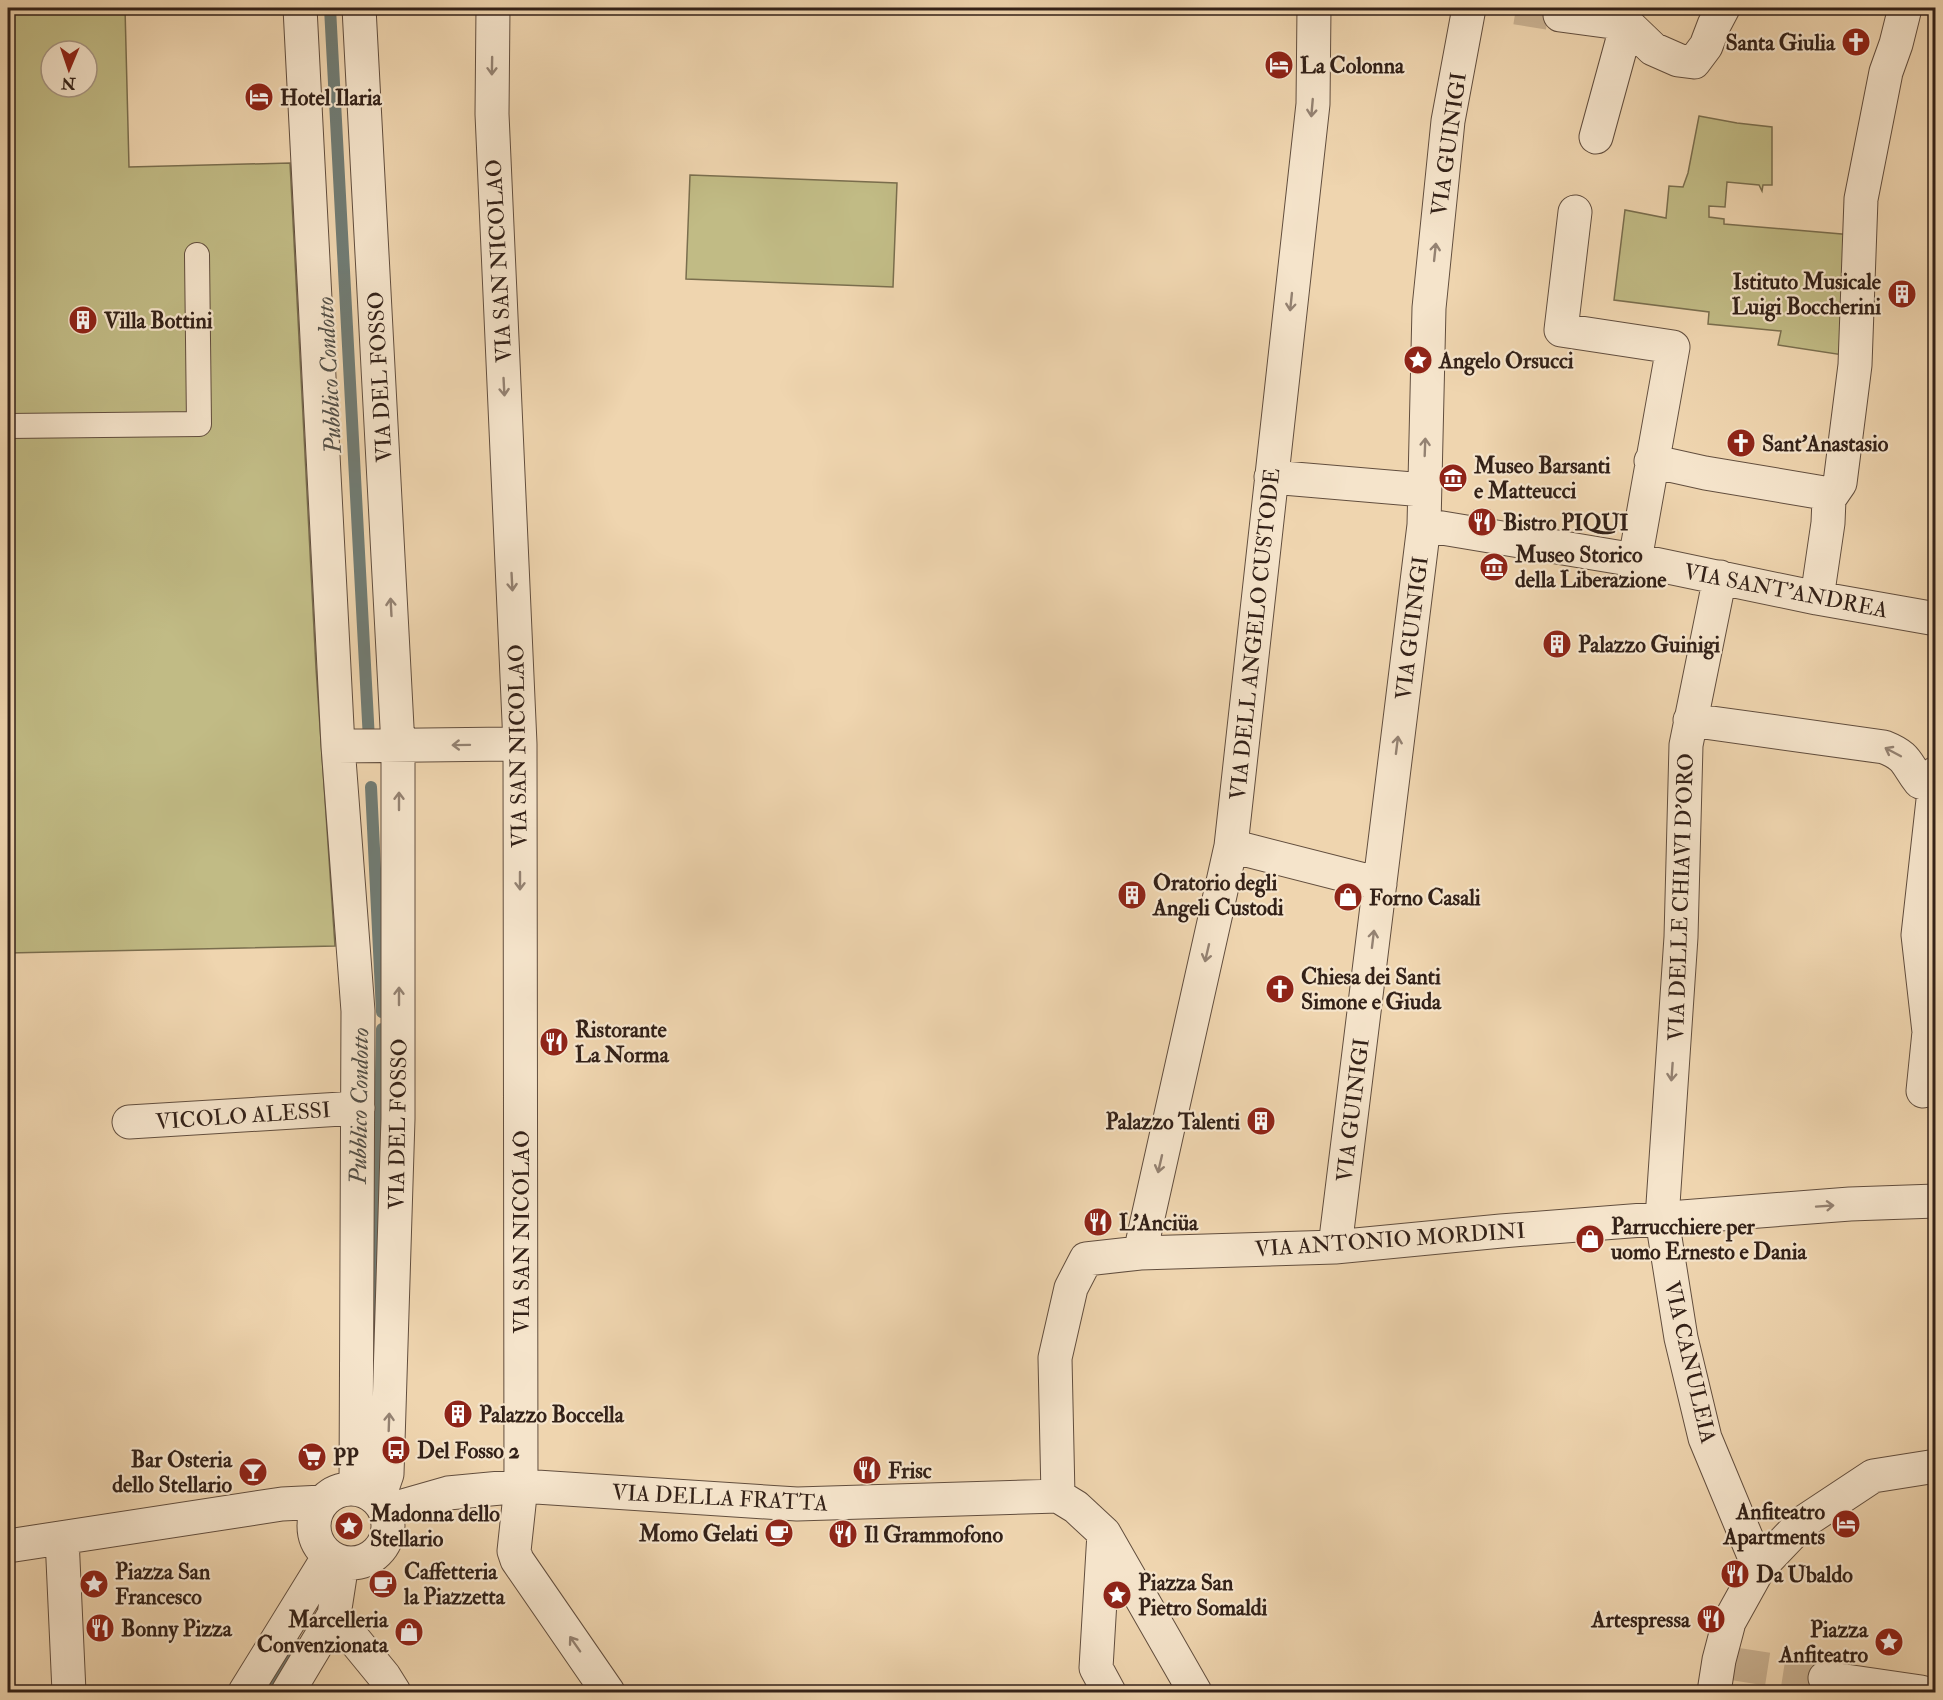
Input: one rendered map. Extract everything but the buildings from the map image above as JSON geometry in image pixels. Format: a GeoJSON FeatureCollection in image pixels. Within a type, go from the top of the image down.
{"type":"FeatureCollection","features":[{"type":"Feature","properties":{"kind":"street","name":"VIA DEL FOSSO"},"geometry":{"type":"LineString","coordinates":[[300,8],[338,746],[358,1011],[358,1108],[373,1500]]}},
{"type":"Feature","properties":{"kind":"street","name":"VIA DEL FOSSO"},"geometry":{"type":"LineString","coordinates":[[359,8],[398,746],[398,1131],[387,1474],[373,1500]]}},
{"type":"Feature","properties":{"kind":"street","name":"VIA SAN NICOLAO"},"geometry":{"type":"LineString","coordinates":[[493,8],[492,114],[520,744],[521,1486],[514,1551],[517,1560],[608,1692]]}},
{"type":"Feature","properties":{"kind":"street","name":"VIA DELL ANGELO CUSTODE"},"geometry":{"type":"LineString","coordinates":[[1140,1253],[1231,846],[1313,104],[1314,8]]}},
{"type":"Feature","properties":{"kind":"street","name":"VIA GUINIGI"},"geometry":{"type":"LineString","coordinates":[[1335,1247],[1424,525],[1429,308],[1448,121],[1469,8]]}},
{"type":"Feature","properties":{"kind":"street"},"geometry":{"type":"LineString","coordinates":[[1560,15],[1627,24],[1653,49],[1678,60],[1694,62],[1706,46],[1723,8]]}},
{"type":"Feature","properties":{"kind":"street"},"geometry":{"type":"LineString","coordinates":[[1817,598],[1855,364],[1861,199],[1886,72],[1905,8]]}},
{"type":"Feature","properties":{"kind":"street"},"geometry":{"type":"LineString","coordinates":[[1596,137],[1627,24]]}},
{"type":"Feature","properties":{"kind":"street"},"geometry":{"type":"LineString","coordinates":[[1575,212],[1561,330],[1673,346],[1635,560]]}},
{"type":"Feature","properties":{"kind":"street"},"geometry":{"type":"LineString","coordinates":[[1651,461],[1705,473],[1824,493],[1835,491]]}},
{"type":"Feature","properties":{"kind":"street"},"geometry":{"type":"LineString","coordinates":[[1271,477],[1424,490]]}},
{"type":"Feature","properties":{"kind":"street","name":"VIA SANT'ANDREA"},"geometry":{"type":"LineString","coordinates":[[1424,525],[1635,560],[1817,598],[1935,619]]}},
{"type":"Feature","properties":{"kind":"street","name":"VIA DELLE CHIAVI D'ORO"},"geometry":{"type":"LineString","coordinates":[[1662,1219],[1681,937],[1686,746],[1720,577]]}},
{"type":"Feature","properties":{"kind":"street"},"geometry":{"type":"LineString","coordinates":[[1690,720],[1884,747],[1898,753],[1920,782],[1935,782],[1918,935],[1929,1032],[1923,1091]]}},
{"type":"Feature","properties":{"kind":"street","name":"VIA SAN NICOLAO"},"geometry":{"type":"LineString","coordinates":[[398,746],[520,744]]}},
{"type":"Feature","properties":{"kind":"street"},"geometry":{"type":"LineString","coordinates":[[338,746],[398,746]]}},
{"type":"Feature","properties":{"kind":"street"},"geometry":{"type":"LineString","coordinates":[[1231,846],[1380,884]]}},
{"type":"Feature","properties":{"kind":"street","name":"VICOLO ALESSI"},"geometry":{"type":"LineString","coordinates":[[129,1122],[358,1108]]}},
{"type":"Feature","properties":{"kind":"street","name":"VIA ANTONIO MORDINI"},"geometry":{"type":"LineString","coordinates":[[1058,1496],[1055,1358],[1071,1288],[1086,1259],[1140,1253],[1335,1247],[1501,1231],[1850,1204],[1935,1201]]}},
{"type":"Feature","properties":{"kind":"street","name":"VIA CANULEIA"},"geometry":{"type":"LineString","coordinates":[[1662,1219],[1681,1338],[1705,1438],[1759,1568]]}},
{"type":"Feature","properties":{"kind":"street"},"geometry":{"type":"LineString","coordinates":[[1714,1692],[1727,1662],[1729,1622],[1759,1568],[1802,1523],[1873,1476],[1935,1466]]}},
{"type":"Feature","properties":{"kind":"street","name":"VIA DELLA FRATTA"},"geometry":{"type":"LineString","coordinates":[[373,1500],[521,1486],[797,1504],[1058,1496]]}},
{"type":"Feature","properties":{"kind":"street"},"geometry":{"type":"LineString","coordinates":[[338,1491],[373,1500],[388,1522],[388,1534],[383,1546],[375,1555],[352,1564],[335,1560],[320,1548],[314,1537],[313,1524],[316,1512],[323,1502],[338,1491]]}},
{"type":"Feature","properties":{"kind":"street"},"geometry":{"type":"LineString","coordinates":[[1058,1496],[1076,1507],[1104,1533],[1195,1692]]}},
{"type":"Feature","properties":{"kind":"street"},"geometry":{"type":"LineString","coordinates":[[8,1546],[282,1504],[323,1502]]}},
{"type":"Feature","properties":{"kind":"street"},"geometry":{"type":"LineString","coordinates":[[1104,1533],[1096,1668],[1109,1692]]}},
{"type":"Feature","properties":{"kind":"street"},"geometry":{"type":"LineString","coordinates":[[62,1538],[69,1692]]}},
{"type":"Feature","properties":{"kind":"street"},"geometry":{"type":"LineString","coordinates":[[288,1692],[334,1615],[335,1560]]}},
{"type":"Feature","properties":{"kind":"street"},"geometry":{"type":"LineString","coordinates":[[245,1692],[335,1560]]}},
{"type":"Feature","properties":{"kind":"street"},"geometry":{"type":"LineString","coordinates":[[334,1615],[384,1676],[394,1692]]}},
{"type":"Feature","properties":{"kind":"street"},"geometry":{"type":"LineString","coordinates":[[1825,1678],[1921,1692]]}},
{"type":"Feature","properties":{"kind":"lane"},"geometry":{"type":"LineString","coordinates":[[8,426],[199,424],[197,255]]}},
{"type":"Feature","properties":{"kind":"shaded area","name":"Villa Bottini"},"geometry":{"type":"Polygon","coordinates":[[[9,8],[125,8],[129,167],[290,163],[316,668],[335,946],[8,953],[9,8]]]}},
{"type":"Feature","properties":{"kind":"shaded area"},"geometry":{"type":"Polygon","coordinates":[[[1699,116],[1772,127],[1772,185],[1763,185],[1762,191],[1759,185],[1727,182],[1725,207],[1709,206],[1709,217],[1724,219],[1724,224],[1853,235],[1843,355],[1778,345],[1781,331],[1708,324],[1709,312],[1614,300],[1625,210],[1666,218],[1669,186],[1683,187],[1688,173],[1699,116]]]}},
{"type":"Feature","properties":{"kind":"shaded area"},"geometry":{"type":"Polygon","coordinates":[[[690,175],[897,183],[893,287],[686,279],[690,175]]]}},
{"type":"Feature","properties":{"kind":"waterway","name":"Pubblico Condotto"},"geometry":{"type":"LineString","coordinates":[[330,8],[369,740]]}},
{"type":"Feature","properties":{"kind":"waterway","name":"Pubblico Condotto"},"geometry":{"type":"LineString","coordinates":[[371,787],[382,1012]]}},
{"type":"Feature","properties":{"kind":"waterway","name":"Pubblico Condotto"},"geometry":{"type":"LineString","coordinates":[[375,1348],[382,1029]]}},
{"type":"Feature","properties":{"kind":"waterway","name":"Pubblico Condotto"},"geometry":{"type":"LineString","coordinates":[[265,1692],[295,1643]]}},
{"type":"Feature","properties":{"kind":"tunnel"},"geometry":{"type":"LineString","coordinates":[[1516,8],[1560,15]]}},
{"type":"Feature","properties":{"kind":"tunnel"},"geometry":{"type":"LineString","coordinates":[[1735,1664],[1825,1678]]}},
{"type":"Feature","properties":{"kind":"place","name":"Santa Giulia"},"geometry":{"type":"Point","coordinates":[1856,42]}},
{"type":"Feature","properties":{"kind":"place","name":"La Colonna"},"geometry":{"type":"Point","coordinates":[1279,65]}},
{"type":"Feature","properties":{"kind":"place","name":"Hotel Ilaria"},"geometry":{"type":"Point","coordinates":[259,97]}},
{"type":"Feature","properties":{"kind":"place","name":"Istituto Musicale Luigi Boccherini"},"geometry":{"type":"Point","coordinates":[1902,294]}},
{"type":"Feature","properties":{"kind":"place","name":"Villa Bottini"},"geometry":{"type":"Point","coordinates":[83,320]}},
{"type":"Feature","properties":{"kind":"place","name":"Angelo Orsucci"},"geometry":{"type":"Point","coordinates":[1418,360]}},
{"type":"Feature","properties":{"kind":"place","name":"Sant'Anastasio"},"geometry":{"type":"Point","coordinates":[1741,443]}},
{"type":"Feature","properties":{"kind":"place","name":"Museo Barsanti e Matteucci"},"geometry":{"type":"Point","coordinates":[1453,478]}},
{"type":"Feature","properties":{"kind":"place","name":"Bistro PIQUI"},"geometry":{"type":"Point","coordinates":[1482,522]}},
{"type":"Feature","properties":{"kind":"place","name":"Museo Storico della Liberazione"},"geometry":{"type":"Point","coordinates":[1494,567]}},
{"type":"Feature","properties":{"kind":"place","name":"Palazzo Guinigi"},"geometry":{"type":"Point","coordinates":[1557,644]}},
{"type":"Feature","properties":{"kind":"place","name":"Oratorio degli Angeli Custodi"},"geometry":{"type":"Point","coordinates":[1132,895]}},
{"type":"Feature","properties":{"kind":"place","name":"Forno Casali"},"geometry":{"type":"Point","coordinates":[1348,897]}},
{"type":"Feature","properties":{"kind":"place","name":"Chiesa dei Santi Simone e Giuda"},"geometry":{"type":"Point","coordinates":[1280,989]}},
{"type":"Feature","properties":{"kind":"place","name":"Ristorante La Norma"},"geometry":{"type":"Point","coordinates":[554,1042]}},
{"type":"Feature","properties":{"kind":"place","name":"Palazzo Talenti"},"geometry":{"type":"Point","coordinates":[1261,1121]}},
{"type":"Feature","properties":{"kind":"place","name":"L'Anciüa"},"geometry":{"type":"Point","coordinates":[1098,1222]}},
{"type":"Feature","properties":{"kind":"place","name":"Parrucchiere per uomo Ernesto e Dania"},"geometry":{"type":"Point","coordinates":[1590,1239]}},
{"type":"Feature","properties":{"kind":"place","name":"Palazzo Boccella"},"geometry":{"type":"Point","coordinates":[458,1414]}},
{"type":"Feature","properties":{"kind":"place","name":"Del Fosso 2"},"geometry":{"type":"Point","coordinates":[396,1450]}},
{"type":"Feature","properties":{"kind":"place","name":"PP"},"geometry":{"type":"Point","coordinates":[312,1457]}},
{"type":"Feature","properties":{"kind":"place","name":"Frisc"},"geometry":{"type":"Point","coordinates":[867,1470]}},
{"type":"Feature","properties":{"kind":"place","name":"Bar Osteria dello Stellario"},"geometry":{"type":"Point","coordinates":[253,1472]}},
{"type":"Feature","properties":{"kind":"place","name":"Anfiteatro Apartments"},"geometry":{"type":"Point","coordinates":[1846,1524]}},
{"type":"Feature","properties":{"kind":"place","name":"Madonna dello Stellario"},"geometry":{"type":"Point","coordinates":[349,1526]}},
{"type":"Feature","properties":{"kind":"place","name":"Momo Gelati"},"geometry":{"type":"Point","coordinates":[779,1533]}},
{"type":"Feature","properties":{"kind":"place","name":"Il Grammofono"},"geometry":{"type":"Point","coordinates":[843,1534]}},
{"type":"Feature","properties":{"kind":"place","name":"Da Ubaldo"},"geometry":{"type":"Point","coordinates":[1735,1574]}},
{"type":"Feature","properties":{"kind":"place","name":"Piazza San Francesco"},"geometry":{"type":"Point","coordinates":[94,1584]}},
{"type":"Feature","properties":{"kind":"place","name":"Caffetteria la Piazzetta"},"geometry":{"type":"Point","coordinates":[383,1584]}},
{"type":"Feature","properties":{"kind":"place","name":"Piazza San Pietro Somaldi"},"geometry":{"type":"Point","coordinates":[1117,1595]}},
{"type":"Feature","properties":{"kind":"place","name":"Artespressa"},"geometry":{"type":"Point","coordinates":[1711,1619]}},
{"type":"Feature","properties":{"kind":"place","name":"Bonny Pizza"},"geometry":{"type":"Point","coordinates":[100,1628]}},
{"type":"Feature","properties":{"kind":"place","name":"Marcelleria Convenzionata"},"geometry":{"type":"Point","coordinates":[409,1632]}},
{"type":"Feature","properties":{"kind":"place","name":"Piazza Anfiteatro"},"geometry":{"type":"Point","coordinates":[1889,1642]}}]}
